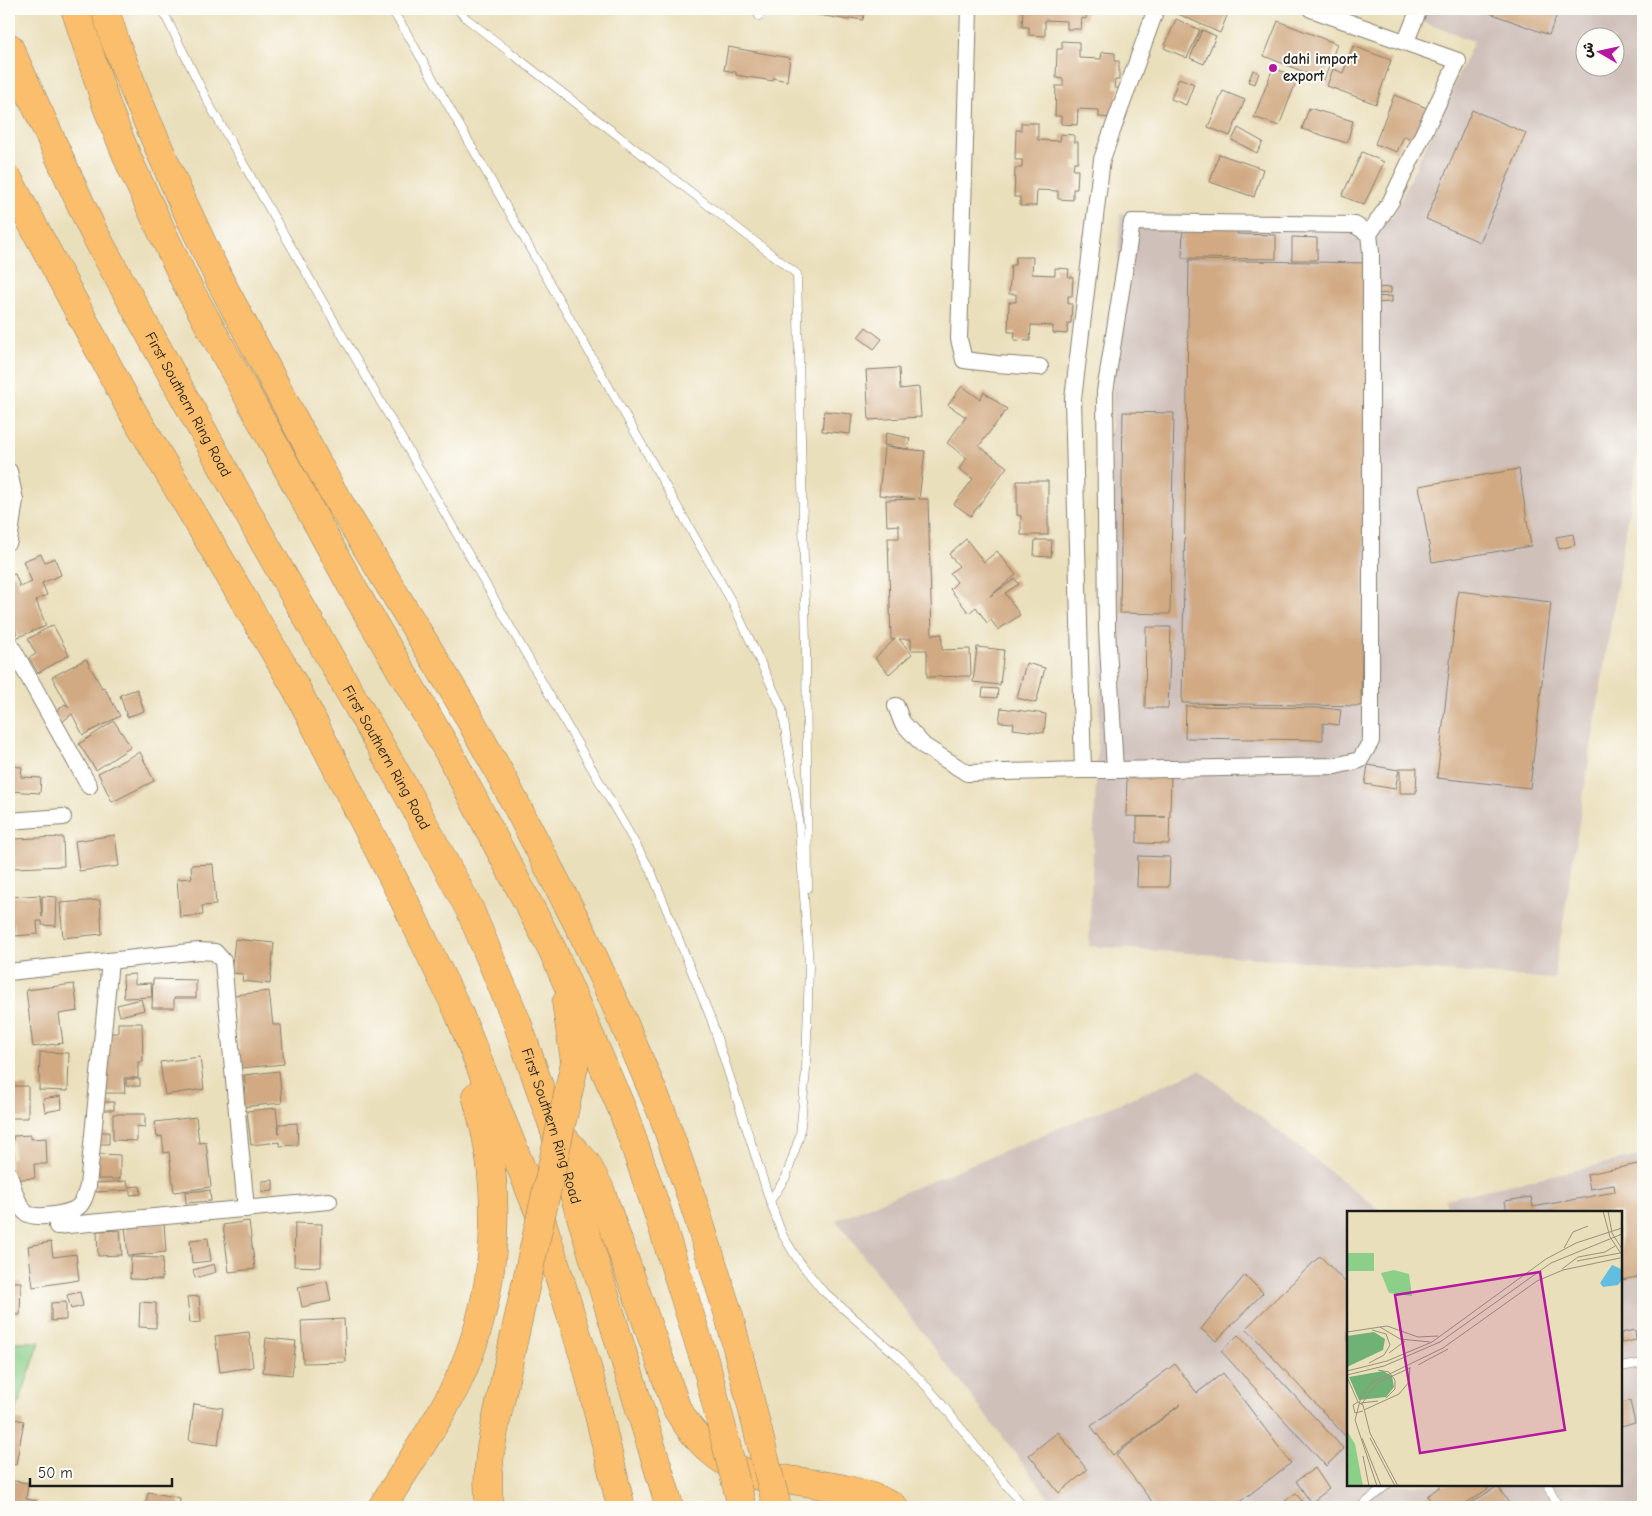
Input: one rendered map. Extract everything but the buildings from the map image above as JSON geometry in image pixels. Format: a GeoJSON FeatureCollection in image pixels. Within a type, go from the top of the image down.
{"type":"FeatureCollection","features":[{"type":"Feature","properties":{"kind":"highway"},"geometry":{"type":"LineString","coordinates":[[75,9],[107,107],[131,166],[185,281],[351,585],[448,751],[552,948],[622,1109],[658,1213],[708,1372],[742,1507]]}},
{"type":"Feature","properties":{"kind":"highway"},"geometry":{"type":"LineString","coordinates":[[105,9],[115,41],[138,100],[219,279],[331,489],[453,690],[498,770],[582,932],[623,1021],[662,1113],[730,1316],[777,1507]]}},
{"type":"Feature","properties":{"kind":"highway","name":"First Southern Ring Road"},"geometry":{"type":"LineString","coordinates":[[9,47],[93,231],[260,535],[405,789],[470,910],[517,1022],[553,1126],[669,1507]]}},
{"type":"Feature","properties":{"kind":"highway"},"geometry":{"type":"LineString","coordinates":[[9,180],[128,404],[296,688],[458,1011],[540,1215],[588,1370],[620,1507]]}},
{"type":"Feature","properties":{"kind":"highway"},"geometry":{"type":"LineString","coordinates":[[490,1507],[488,1477],[491,1452],[505,1379],[575,1062],[569,1018],[552,948]]}},
{"type":"Feature","properties":{"kind":"highway"},"geometry":{"type":"LineString","coordinates":[[382,1507],[424,1441],[459,1379],[474,1338],[490,1277],[494,1205],[492,1165],[485,1125],[465,1061],[458,1011]]}},
{"type":"Feature","properties":{"kind":"highway"},"geometry":{"type":"LineString","coordinates":[[553,1126],[586,1164],[600,1188],[677,1409],[688,1428],[728,1464],[750,1474],[848,1490],[880,1499],[894,1507]]}},
{"type":"Feature","properties":{"kind":"highway"},"geometry":{"type":"LineString","coordinates":[[470,1507],[491,1452]]}},
{"type":"Feature","properties":{"kind":"street"},"geometry":{"type":"LineString","coordinates":[[969,9],[959,339],[964,360],[1040,367]]}},
{"type":"Feature","properties":{"kind":"street"},"geometry":{"type":"LineString","coordinates":[[1083,770],[1073,399],[1102,159],[1156,9]]}},
{"type":"Feature","properties":{"kind":"street"},"geometry":{"type":"LineString","coordinates":[[896,706],[902,722],[924,746],[967,772],[1336,766],[1360,760],[1371,741],[1371,252],[1369,234],[1391,201],[1458,60],[1311,9]]}},
{"type":"Feature","properties":{"kind":"street"},"geometry":{"type":"LineString","coordinates":[[1406,41],[1419,9]]}},
{"type":"Feature","properties":{"kind":"street"},"geometry":{"type":"LineString","coordinates":[[1115,770],[1107,629],[1105,392],[1132,222],[1355,226],[1369,234]]}},
{"type":"Feature","properties":{"kind":"street"},"geometry":{"type":"LineString","coordinates":[[9,471],[15,500],[9,541]]}},
{"type":"Feature","properties":{"kind":"street"},"geometry":{"type":"LineString","coordinates":[[9,642],[89,786]]}},
{"type":"Feature","properties":{"kind":"street"},"geometry":{"type":"LineString","coordinates":[[9,821],[63,816]]}},
{"type":"Feature","properties":{"kind":"street"},"geometry":{"type":"LineString","coordinates":[[9,972],[200,951],[215,952],[223,961],[246,1208]]}},
{"type":"Feature","properties":{"kind":"street"},"geometry":{"type":"LineString","coordinates":[[9,1174],[20,1205],[27,1214],[36,1217],[70,1212],[79,1206],[85,1198],[88,1186],[110,961]]}},
{"type":"Feature","properties":{"kind":"street"},"geometry":{"type":"LineString","coordinates":[[57,1226],[329,1201]]}},
{"type":"Feature","properties":{"kind":"lane"},"geometry":{"type":"LineString","coordinates":[[162,9],[208,104],[651,871],[711,1019],[782,1234],[798,1260],[822,1290],[901,1359],[931,1392],[1024,1507]]}},
{"type":"Feature","properties":{"kind":"lane"},"geometry":{"type":"LineString","coordinates":[[391,9],[405,30],[732,602],[782,708],[798,814],[809,965]]}},
{"type":"Feature","properties":{"kind":"lane"},"geometry":{"type":"LineString","coordinates":[[457,9],[467,19],[798,274],[806,644],[809,965],[806,1070],[800,1135],[786,1177],[770,1201]]}},
{"type":"Feature","properties":{"kind":"lane"},"geometry":{"type":"LineString","coordinates":[[1622,1367],[1643,1363]]}},
{"type":"Feature","properties":{"kind":"lane"},"geometry":{"type":"LineString","coordinates":[[1360,1507],[1386,1486]]}},
{"type":"Feature","properties":{"kind":"lane"},"geometry":{"type":"LineString","coordinates":[[1548,1486],[1558,1507]]}},
{"type":"Feature","properties":{"kind":"shaded area"},"geometry":{"type":"Polygon","coordinates":[[[1388,9],[1643,9],[1643,423],[1554,979],[1089,946],[1120,214],[1392,218],[1474,41],[1388,9]]]}},
{"type":"Feature","properties":{"kind":"shaded area"},"geometry":{"type":"Polygon","coordinates":[[[1200,1070],[1381,1211],[1347,1211],[1347,1486],[1622,1486],[1622,1211],[1448,1211],[1445,1199],[1643,1155],[1643,1507],[1056,1507],[836,1220],[1200,1070]]]}},
{"type":"Feature","properties":{"kind":"green space"},"geometry":{"type":"Polygon","coordinates":[[[9,1342],[40,1342],[9,1431],[9,1342]]]}},
{"type":"Feature","properties":{"kind":"place","name":"dahi import export"},"geometry":{"type":"Point","coordinates":[1273,68]}}]}
